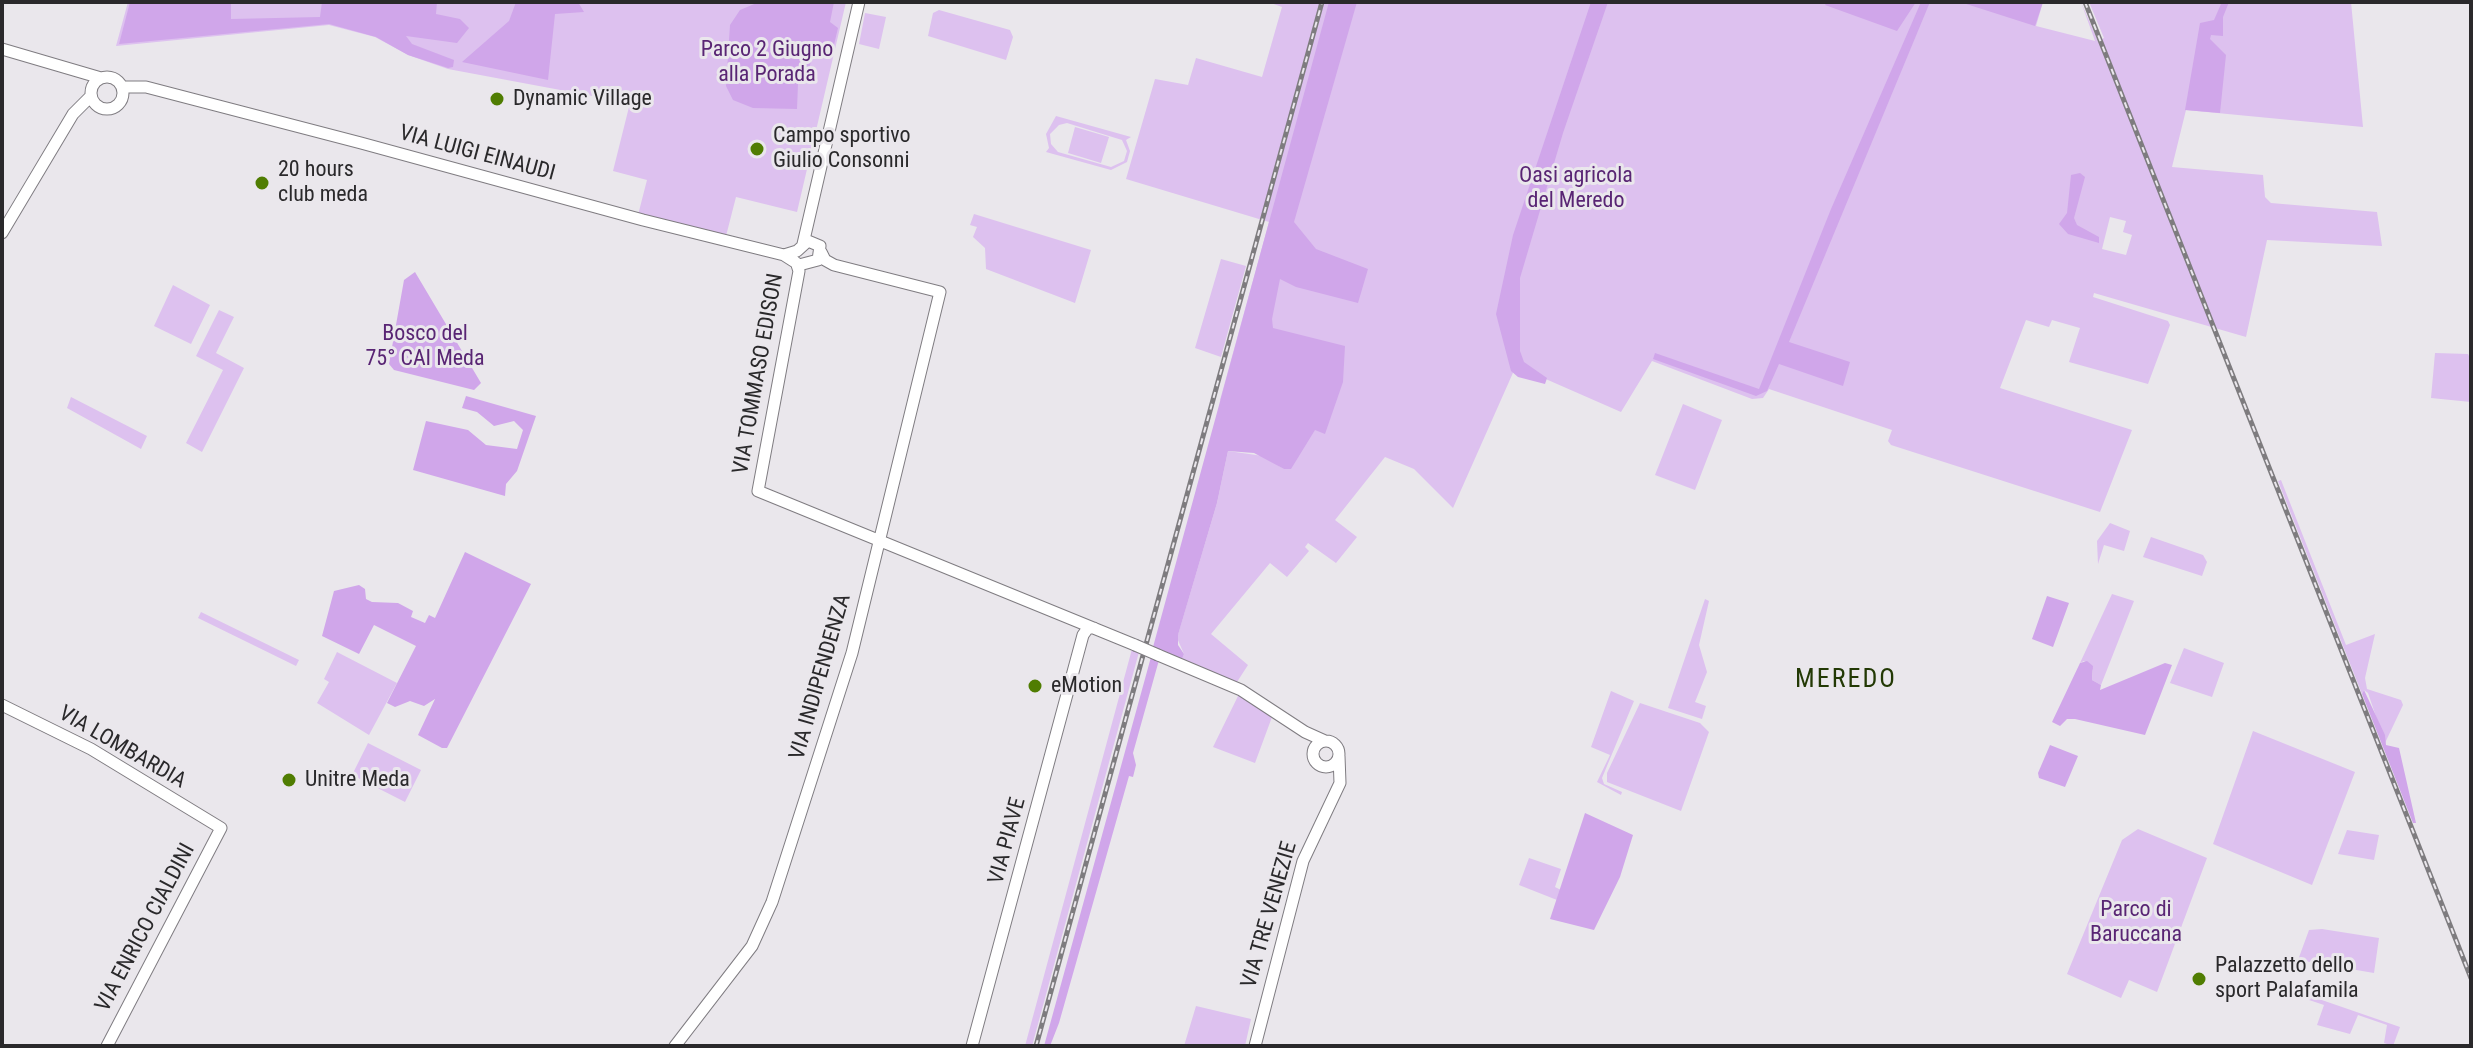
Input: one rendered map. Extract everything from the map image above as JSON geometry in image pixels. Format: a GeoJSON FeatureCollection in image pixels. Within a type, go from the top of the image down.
{"type":"FeatureCollection","features":[{"type":"Feature","properties":{"kind":"street"},"geometry":{"type":"LineString","coordinates":[[803,246],[859,2]]}},
{"type":"Feature","properties":{"kind":"street"},"geometry":{"type":"LineString","coordinates":[[2,49],[85,71],[96,91]]}},
{"type":"Feature","properties":{"kind":"street"},"geometry":{"type":"LineString","coordinates":[[2,233],[68,124],[96,91],[116,79],[122,92]]}},
{"type":"Feature","properties":{"kind":"street","name":"VIA LUIGI EINAUDI"},"geometry":{"type":"LineString","coordinates":[[96,91],[112,108],[122,92],[158,91],[792,261]]}},
{"type":"Feature","properties":{"kind":"street"},"geometry":{"type":"LineString","coordinates":[[792,261],[816,261],[820,248],[810,224]]}},
{"type":"Feature","properties":{"kind":"street"},"geometry":{"type":"LineString","coordinates":[[792,261],[810,241],[820,248]]}},
{"type":"Feature","properties":{"kind":"street","name":"VIA INDIPENDENZA"},"geometry":{"type":"LineString","coordinates":[[675,1046],[746,954],[764,922],[847,670],[940,292],[834,265],[825,260],[820,248]]}},
{"type":"Feature","properties":{"kind":"street","name":"VIA TOMMASO EDISON"},"geometry":{"type":"LineString","coordinates":[[792,261],[799,271],[758,491],[879,539]]}},
{"type":"Feature","properties":{"kind":"street"},"geometry":{"type":"LineString","coordinates":[[879,539],[893,548],[1034,601],[1249,694],[1300,729],[1335,744],[1339,756],[1333,765],[1322,767]]}},
{"type":"Feature","properties":{"kind":"street"},"geometry":{"type":"LineString","coordinates":[[1034,601],[1074,627],[1081,650]]}},
{"type":"Feature","properties":{"kind":"street"},"geometry":{"type":"LineString","coordinates":[[1081,650],[1089,634],[1098,630]]}},
{"type":"Feature","properties":{"kind":"street","name":"VIA PIAVE"},"geometry":{"type":"LineString","coordinates":[[972,1046],[1081,650]]}},
{"type":"Feature","properties":{"kind":"street","name":"VIA LOMBARDIA"},"geometry":{"type":"LineString","coordinates":[[2,705],[91,749],[221,828]]}},
{"type":"Feature","properties":{"kind":"street"},"geometry":{"type":"LineString","coordinates":[[1300,729],[1315,762],[1335,782],[1333,798]]}},
{"type":"Feature","properties":{"kind":"street"},"geometry":{"type":"LineString","coordinates":[[1312,754],[1317,744],[1325,741]]}},
{"type":"Feature","properties":{"kind":"street","name":"VIA TRE VENEZIE"},"geometry":{"type":"LineString","coordinates":[[1255,1046],[1303,861],[1340,783],[1339,756]]}},
{"type":"Feature","properties":{"kind":"street","name":"VIA ENRICO CIALDINI"},"geometry":{"type":"LineString","coordinates":[[107,1046],[221,828]]}},
{"type":"Feature","properties":{"kind":"green space","name":"Parco 2 Giugno alla Porada"},"geometry":{"type":"Polygon","coordinates":[[[128,2],[846,2],[797,212],[736,197],[726,236],[638,215],[647,180],[613,171],[630,103],[448,69],[408,55],[375,37],[329,25],[116,46],[128,2]]]}},
{"type":"Feature","properties":{"kind":"green space"},"geometry":{"type":"Polygon","coordinates":[[[130,2],[231,2],[231,19],[320,17],[322,2],[437,2],[436,14],[460,19],[469,28],[457,43],[406,36],[412,44],[454,60],[453,67],[448,68],[408,55],[376,37],[329,24],[119,44],[130,2]]]}},
{"type":"Feature","properties":{"kind":"green space"},"geometry":{"type":"Polygon","coordinates":[[[516,2],[578,2],[584,12],[555,14],[548,80],[462,62],[509,21],[516,2]]]}},
{"type":"Feature","properties":{"kind":"green space"},"geometry":{"type":"Polygon","coordinates":[[[759,2],[834,2],[830,22],[838,28],[833,49],[815,47],[805,83],[798,84],[797,109],[753,108],[733,100],[726,86],[730,25],[740,10],[759,2]]]}},
{"type":"Feature","properties":{"kind":"green space","name":"Oasi agricola del Meredo"},"geometry":{"type":"Polygon","coordinates":[[[1268,2],[2043,2],[2036,26],[2095,41],[2081,2],[2098,41],[2104,38],[2089,2],[2351,2],[2363,127],[2186,110],[2172,167],[2263,175],[2265,197],[2271,203],[2377,212],[2382,246],[2267,240],[2246,337],[2094,293],[2093,297],[2168,321],[2170,325],[2148,384],[2069,362],[2080,328],[2052,320],[2049,327],[2026,320],[2000,388],[2132,430],[2100,512],[1891,445],[1888,441],[1892,430],[1769,389],[1763,398],[1752,399],[1652,361],[1621,412],[1516,366],[1453,508],[1414,469],[1385,457],[1335,520],[1357,537],[1336,563],[1308,543],[1305,547],[1309,551],[1287,577],[1270,563],[1211,634],[1248,665],[1237,682],[1182,659],[1184,654],[1177,638],[1217,503],[1228,451],[1263,456],[1284,469],[1220,400],[1269,222],[1126,179],[1155,79],[1188,85],[1196,58],[1262,77],[1282,7],[1268,2]],[[2110,217],[2102,249],[2126,255],[2132,235],[2123,232],[2126,221],[2110,217]]]}},
{"type":"Feature","properties":{"kind":"green space"},"geometry":{"type":"Polygon","coordinates":[[[1329,2],[1357,2],[1294,222],[1316,249],[1368,269],[1358,303],[1296,287],[1280,279],[1272,319],[1273,328],[1345,346],[1343,382],[1325,434],[1315,430],[1291,469],[1284,469],[1254,453],[1228,451],[1217,503],[1178,635],[1178,645],[1184,654],[1182,659],[1153,647],[1329,2]]]}},
{"type":"Feature","properties":{"kind":"green space"},"geometry":{"type":"Polygon","coordinates":[[[1591,2],[1608,2],[1563,133],[1520,278],[1520,351],[1524,362],[1547,378],[1545,384],[1518,377],[1511,371],[1496,314],[1513,235],[1591,2]]]}},
{"type":"Feature","properties":{"kind":"green space"},"geometry":{"type":"Polygon","coordinates":[[[1827,2],[1916,2],[1897,31],[1825,5],[1827,2]]]}},
{"type":"Feature","properties":{"kind":"green space"},"geometry":{"type":"Polygon","coordinates":[[[1921,2],[1930,2],[1789,342],[1850,362],[1843,386],[1779,364],[1767,391],[1756,396],[1653,359],[1655,353],[1759,389],[1831,209],[1921,2]]]}},
{"type":"Feature","properties":{"kind":"green space"},"geometry":{"type":"Polygon","coordinates":[[[1960,2],[2043,2],[2035,26],[1960,2]]]}},
{"type":"Feature","properties":{"kind":"green space"},"geometry":{"type":"Polygon","coordinates":[[[2229,2],[2223,17],[2223,36],[2211,35],[2210,39],[2226,55],[2220,113],[2185,110],[2200,23],[2214,20],[2221,4],[2229,2]]]}},
{"type":"Feature","properties":{"kind":"green space"},"geometry":{"type":"Polygon","coordinates":[[[939,10],[1010,30],[1013,37],[1006,60],[928,36],[933,13],[939,10]]]}},
{"type":"Feature","properties":{"kind":"green space"},"geometry":{"type":"Polygon","coordinates":[[[865,13],[886,17],[879,49],[859,44],[865,13]]]}},
{"type":"Feature","properties":{"kind":"green space"},"geometry":{"type":"Polygon","coordinates":[[[1056,116],[1131,137],[1126,140],[1130,151],[1127,162],[1111,170],[1046,152],[1049,148],[1046,134],[1056,116]],[[1067,123],[1059,125],[1050,134],[1051,144],[1058,152],[1111,167],[1124,161],[1127,151],[1122,140],[1067,123]]]}},
{"type":"Feature","properties":{"kind":"green space"},"geometry":{"type":"Polygon","coordinates":[[[1075,127],[1109,137],[1101,163],[1068,153],[1075,127]]]}},
{"type":"Feature","properties":{"kind":"green space"},"geometry":{"type":"Polygon","coordinates":[[[2080,173],[2085,177],[2074,218],[2077,225],[2099,237],[2099,243],[2068,234],[2059,224],[2067,213],[2071,175],[2080,173]]]}},
{"type":"Feature","properties":{"kind":"green space"},"geometry":{"type":"Polygon","coordinates":[[[974,214],[1091,250],[1075,303],[986,269],[985,248],[973,237],[977,227],[970,225],[974,214]]]}},
{"type":"Feature","properties":{"kind":"green space"},"geometry":{"type":"Polygon","coordinates":[[[1221,259],[1246,266],[1221,357],[1195,348],[1221,259]]]}},
{"type":"Feature","properties":{"kind":"green space","name":"Bosco del 75° CAI Meda"},"geometry":{"type":"Polygon","coordinates":[[[415,272],[481,383],[474,390],[394,370],[389,364],[404,280],[415,272]]]}},
{"type":"Feature","properties":{"kind":"green space"},"geometry":{"type":"Polygon","coordinates":[[[173,285],[210,305],[191,344],[154,326],[173,285]]]}},
{"type":"Feature","properties":{"kind":"green space"},"geometry":{"type":"Polygon","coordinates":[[[219,310],[234,317],[216,353],[244,368],[202,452],[186,443],[223,370],[196,356],[219,310]]]}},
{"type":"Feature","properties":{"kind":"green space"},"geometry":{"type":"Polygon","coordinates":[[[2435,353],[2468,354],[2471,360],[2471,402],[2431,398],[2435,353]]]}},
{"type":"Feature","properties":{"kind":"green space"},"geometry":{"type":"Polygon","coordinates":[[[466,396],[536,416],[517,471],[506,484],[505,496],[413,470],[426,421],[468,430],[486,445],[517,449],[523,430],[514,421],[494,426],[477,412],[462,408],[466,396]]]}},
{"type":"Feature","properties":{"kind":"green space"},"geometry":{"type":"Polygon","coordinates":[[[71,397],[147,436],[141,449],[67,408],[71,397]]]}},
{"type":"Feature","properties":{"kind":"green space"},"geometry":{"type":"Polygon","coordinates":[[[1683,404],[1722,420],[1695,490],[1655,475],[1683,404]]]}},
{"type":"Feature","properties":{"kind":"green space"},"geometry":{"type":"Polygon","coordinates":[[[2281,480],[2346,645],[2375,634],[2365,678],[2367,689],[2401,700],[2403,705],[2385,743],[2368,693],[2364,690],[2362,694],[2278,481],[2281,480]]]}},
{"type":"Feature","properties":{"kind":"green space"},"geometry":{"type":"Polygon","coordinates":[[[2110,523],[2130,531],[2124,551],[2104,545],[2098,564],[2097,541],[2110,523]]]}},
{"type":"Feature","properties":{"kind":"green space"},"geometry":{"type":"Polygon","coordinates":[[[2151,537],[2203,555],[2207,562],[2202,576],[2143,557],[2151,537]]]}},
{"type":"Feature","properties":{"kind":"green space"},"geometry":{"type":"Polygon","coordinates":[[[465,552],[531,584],[447,748],[442,748],[418,735],[435,699],[424,706],[410,701],[395,707],[387,703],[416,646],[374,625],[359,654],[322,636],[334,591],[359,585],[365,589],[366,599],[372,602],[398,603],[413,611],[411,617],[425,623],[429,615],[435,618],[465,552]]]}},
{"type":"Feature","properties":{"kind":"green space"},"geometry":{"type":"Polygon","coordinates":[[[2112,594],[2134,601],[2101,685],[2092,680],[2093,670],[2084,661],[2080,663],[2112,594]]]}},
{"type":"Feature","properties":{"kind":"green space"},"geometry":{"type":"Polygon","coordinates":[[[2047,596],[2069,603],[2053,647],[2032,639],[2047,596]]]}},
{"type":"Feature","properties":{"kind":"green space"},"geometry":{"type":"Polygon","coordinates":[[[1705,599],[1709,601],[1699,645],[1707,672],[1695,702],[1706,706],[1702,719],[1668,708],[1705,599]]]}},
{"type":"Feature","properties":{"kind":"green space"},"geometry":{"type":"Polygon","coordinates":[[[201,612],[299,660],[296,666],[198,618],[201,612]]]}},
{"type":"Feature","properties":{"kind":"green space"},"geometry":{"type":"Polygon","coordinates":[[[2184,648],[2224,663],[2212,697],[2170,683],[2184,648]]]}},
{"type":"Feature","properties":{"kind":"green space"},"geometry":{"type":"Polygon","coordinates":[[[1132,649],[1139,652],[1032,1046],[1025,1046],[1132,649]]]}},
{"type":"Feature","properties":{"kind":"green space"},"geometry":{"type":"Polygon","coordinates":[[[337,652],[397,683],[369,735],[317,703],[329,682],[324,679],[337,652]]]}},
{"type":"Feature","properties":{"kind":"green space"},"geometry":{"type":"Polygon","coordinates":[[[1151,657],[1159,660],[1133,753],[1136,765],[1133,777],[1129,776],[1059,1023],[1050,1046],[1044,1046],[1151,657]]]}},
{"type":"Feature","properties":{"kind":"green space"},"geometry":{"type":"Polygon","coordinates":[[[2087,661],[2093,666],[2092,680],[2101,685],[2100,690],[2165,663],[2172,665],[2145,735],[2075,719],[2067,719],[2060,726],[2052,722],[2080,663],[2087,661]]]}},
{"type":"Feature","properties":{"kind":"green space"},"geometry":{"type":"Polygon","coordinates":[[[2364,690],[2385,735],[2386,745],[2399,748],[2416,823],[2413,823],[2362,694],[2364,690]]]}},
{"type":"Feature","properties":{"kind":"green space"},"geometry":{"type":"Polygon","coordinates":[[[1611,691],[1634,701],[1602,778],[1604,784],[1622,792],[1621,795],[1597,782],[1610,755],[1591,747],[1611,691]]]}},
{"type":"Feature","properties":{"kind":"green space"},"geometry":{"type":"Polygon","coordinates":[[[1239,694],[1270,712],[1272,717],[1255,763],[1213,747],[1239,694]]]}},
{"type":"Feature","properties":{"kind":"green space"},"geometry":{"type":"Polygon","coordinates":[[[1640,703],[1700,723],[1709,732],[1681,811],[1607,782],[1607,773],[1640,703]]]}},
{"type":"Feature","properties":{"kind":"green space"},"geometry":{"type":"Polygon","coordinates":[[[2253,731],[2355,772],[2312,885],[2213,844],[2253,731]]]}},
{"type":"Feature","properties":{"kind":"green space"},"geometry":{"type":"Polygon","coordinates":[[[368,743],[421,770],[405,802],[352,775],[368,743]]]}},
{"type":"Feature","properties":{"kind":"green space"},"geometry":{"type":"Polygon","coordinates":[[[2050,745],[2078,756],[2065,787],[2039,778],[2038,773],[2050,745]]]}},
{"type":"Feature","properties":{"kind":"green space"},"geometry":{"type":"Polygon","coordinates":[[[1585,813],[1633,835],[1620,877],[1594,930],[1550,919],[1585,813]]]}},
{"type":"Feature","properties":{"kind":"green space","name":"Parco di Baruccana"},"geometry":{"type":"Polygon","coordinates":[[[2138,829],[2207,858],[2157,992],[2129,980],[2121,998],[2067,974],[2122,840],[2138,829]]]}},
{"type":"Feature","properties":{"kind":"green space"},"geometry":{"type":"Polygon","coordinates":[[[2347,830],[2379,835],[2374,860],[2338,854],[2347,830]]]}},
{"type":"Feature","properties":{"kind":"green space"},"geometry":{"type":"Polygon","coordinates":[[[1529,858],[1561,869],[1555,887],[1561,890],[1557,900],[1519,885],[1529,858]]]}},
{"type":"Feature","properties":{"kind":"green space"},"geometry":{"type":"Polygon","coordinates":[[[2322,929],[2379,938],[2374,973],[2298,960],[2309,930],[2322,929]]]}},
{"type":"Feature","properties":{"kind":"green space"},"geometry":{"type":"Polygon","coordinates":[[[2287,988],[2400,1027],[2393,1046],[2384,1043],[2387,1025],[2358,1015],[2350,1034],[2317,1025],[2324,1005],[2294,995],[2292,998],[2286,996],[2287,988]]]}},
{"type":"Feature","properties":{"kind":"green space"},"geometry":{"type":"Polygon","coordinates":[[[1196,1006],[1251,1019],[1245,1046],[1184,1046],[1196,1006]]]}},
{"type":"Feature","properties":{"kind":"railway"},"geometry":{"type":"LineString","coordinates":[[1036,1046],[1322,2]]}},
{"type":"Feature","properties":{"kind":"railway"},"geometry":{"type":"LineString","coordinates":[[2085,2],[2471,978]]}},
{"type":"Feature","properties":{"kind":"place","name":"Dynamic Village"},"geometry":{"type":"Point","coordinates":[497,99]}},
{"type":"Feature","properties":{"kind":"place","name":"Campo sportivo Giulio Consonni"},"geometry":{"type":"Point","coordinates":[757,149]}},
{"type":"Feature","properties":{"kind":"place","name":"20 hours club meda"},"geometry":{"type":"Point","coordinates":[262,183]}},
{"type":"Feature","properties":{"kind":"place","name":"eMotion"},"geometry":{"type":"Point","coordinates":[1035,686]}},
{"type":"Feature","properties":{"kind":"place","name":"Unitre Meda"},"geometry":{"type":"Point","coordinates":[289,780]}},
{"type":"Feature","properties":{"kind":"place","name":"Palazzetto dello sport Palafamila"},"geometry":{"type":"Point","coordinates":[2199,979]}},
{"type":"Feature","properties":{"kind":"district","name":"MEREDO"},"geometry":{"type":"Point","coordinates":[1846,680]}}]}
